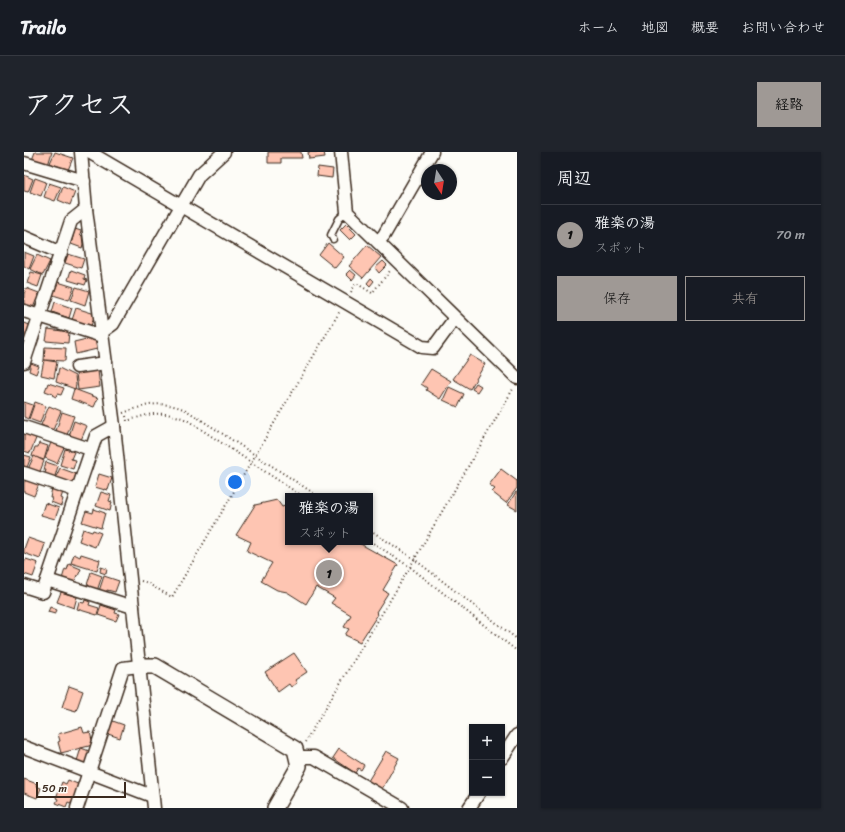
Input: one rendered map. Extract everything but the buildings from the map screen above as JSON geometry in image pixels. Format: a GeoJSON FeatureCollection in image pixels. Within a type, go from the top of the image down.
{"type":"FeatureCollection","features":[{"type":"Feature","properties":{"kind":"street"},"geometry":{"type":"LineString","coordinates":[[102,334],[112,324],[199,175],[224,152]]}},
{"type":"Feature","properties":{"kind":"street"},"geometry":{"type":"LineString","coordinates":[[341,152],[347,212],[455,318],[515,384]]}},
{"type":"Feature","properties":{"kind":"street"},"geometry":{"type":"LineString","coordinates":[[378,242],[384,235],[432,152]]}},
{"type":"Feature","properties":{"kind":"street"},"geometry":{"type":"LineString","coordinates":[[81,153],[181,206],[422,346],[433,348],[455,318]]}},
{"type":"Feature","properties":{"kind":"street"},"geometry":{"type":"LineString","coordinates":[[81,153],[86,209],[113,421],[154,808]]}},
{"type":"Feature","properties":{"kind":"street"},"geometry":{"type":"LineString","coordinates":[[24,163],[84,181]]}},
{"type":"Feature","properties":{"kind":"street"},"geometry":{"type":"LineString","coordinates":[[24,362],[72,221],[86,209]]}},
{"type":"Feature","properties":{"kind":"street"},"geometry":{"type":"LineString","coordinates":[[24,237],[60,253]]}},
{"type":"Feature","properties":{"kind":"street"},"geometry":{"type":"LineString","coordinates":[[24,311],[102,334]]}},
{"type":"Feature","properties":{"kind":"street"},"geometry":{"type":"LineString","coordinates":[[77,367],[106,363]]}},
{"type":"Feature","properties":{"kind":"street"},"geometry":{"type":"LineString","coordinates":[[24,586],[43,592],[90,449],[96,436],[113,421]]}},
{"type":"Feature","properties":{"kind":"street"},"geometry":{"type":"LineString","coordinates":[[24,427],[90,449]]}},
{"type":"Feature","properties":{"kind":"street"},"geometry":{"type":"LineString","coordinates":[[24,473],[77,491]]}},
{"type":"Feature","properties":{"kind":"street"},"geometry":{"type":"LineString","coordinates":[[47,580],[133,607]]}},
{"type":"Feature","properties":{"kind":"street"},"geometry":{"type":"LineString","coordinates":[[77,808],[123,668],[155,666],[295,749],[299,766],[275,808]]}},
{"type":"Feature","properties":{"kind":"street"},"geometry":{"type":"LineString","coordinates":[[505,753],[517,735]]}},
{"type":"Feature","properties":{"kind":"street"},"geometry":{"type":"LineString","coordinates":[[24,747],[152,796]]}},
{"type":"Feature","properties":{"kind":"street"},"geometry":{"type":"LineString","coordinates":[[297,757],[314,757],[402,808]]}},
{"type":"Feature","properties":{"kind":"street"},"geometry":{"type":"LineString","coordinates":[[469,808],[477,796]]}},
{"type":"Feature","properties":{"kind":"lane"},"geometry":{"type":"LineString","coordinates":[[333,239],[331,235],[339,219],[347,212]]}},
{"type":"Feature","properties":{"kind":"path"},"geometry":{"type":"LineString","coordinates":[[130,580],[145,582],[172,596],[356,283],[372,293],[398,262]]}},
{"type":"Feature","properties":{"kind":"path"},"geometry":{"type":"LineString","coordinates":[[297,757],[410,567],[515,384]]}},
{"type":"Feature","properties":{"kind":"path"},"geometry":{"type":"LineString","coordinates":[[113,421],[124,412],[146,405],[165,404],[177,406],[186,410],[313,493]]}},
{"type":"Feature","properties":{"kind":"path"},"geometry":{"type":"LineString","coordinates":[[124,412],[127,421],[146,414],[156,413],[174,415],[186,420],[298,493]]}},
{"type":"Feature","properties":{"kind":"path"},"geometry":{"type":"LineString","coordinates":[[373,532],[414,559],[517,639]]}},
{"type":"Feature","properties":{"kind":"path"},"geometry":{"type":"LineString","coordinates":[[373,543],[410,567],[517,651]]}},
{"type":"Feature","properties":{"kind":"place","name":"雅楽の湯"},"geometry":{"type":"Point","coordinates":[329,573]}}]}
